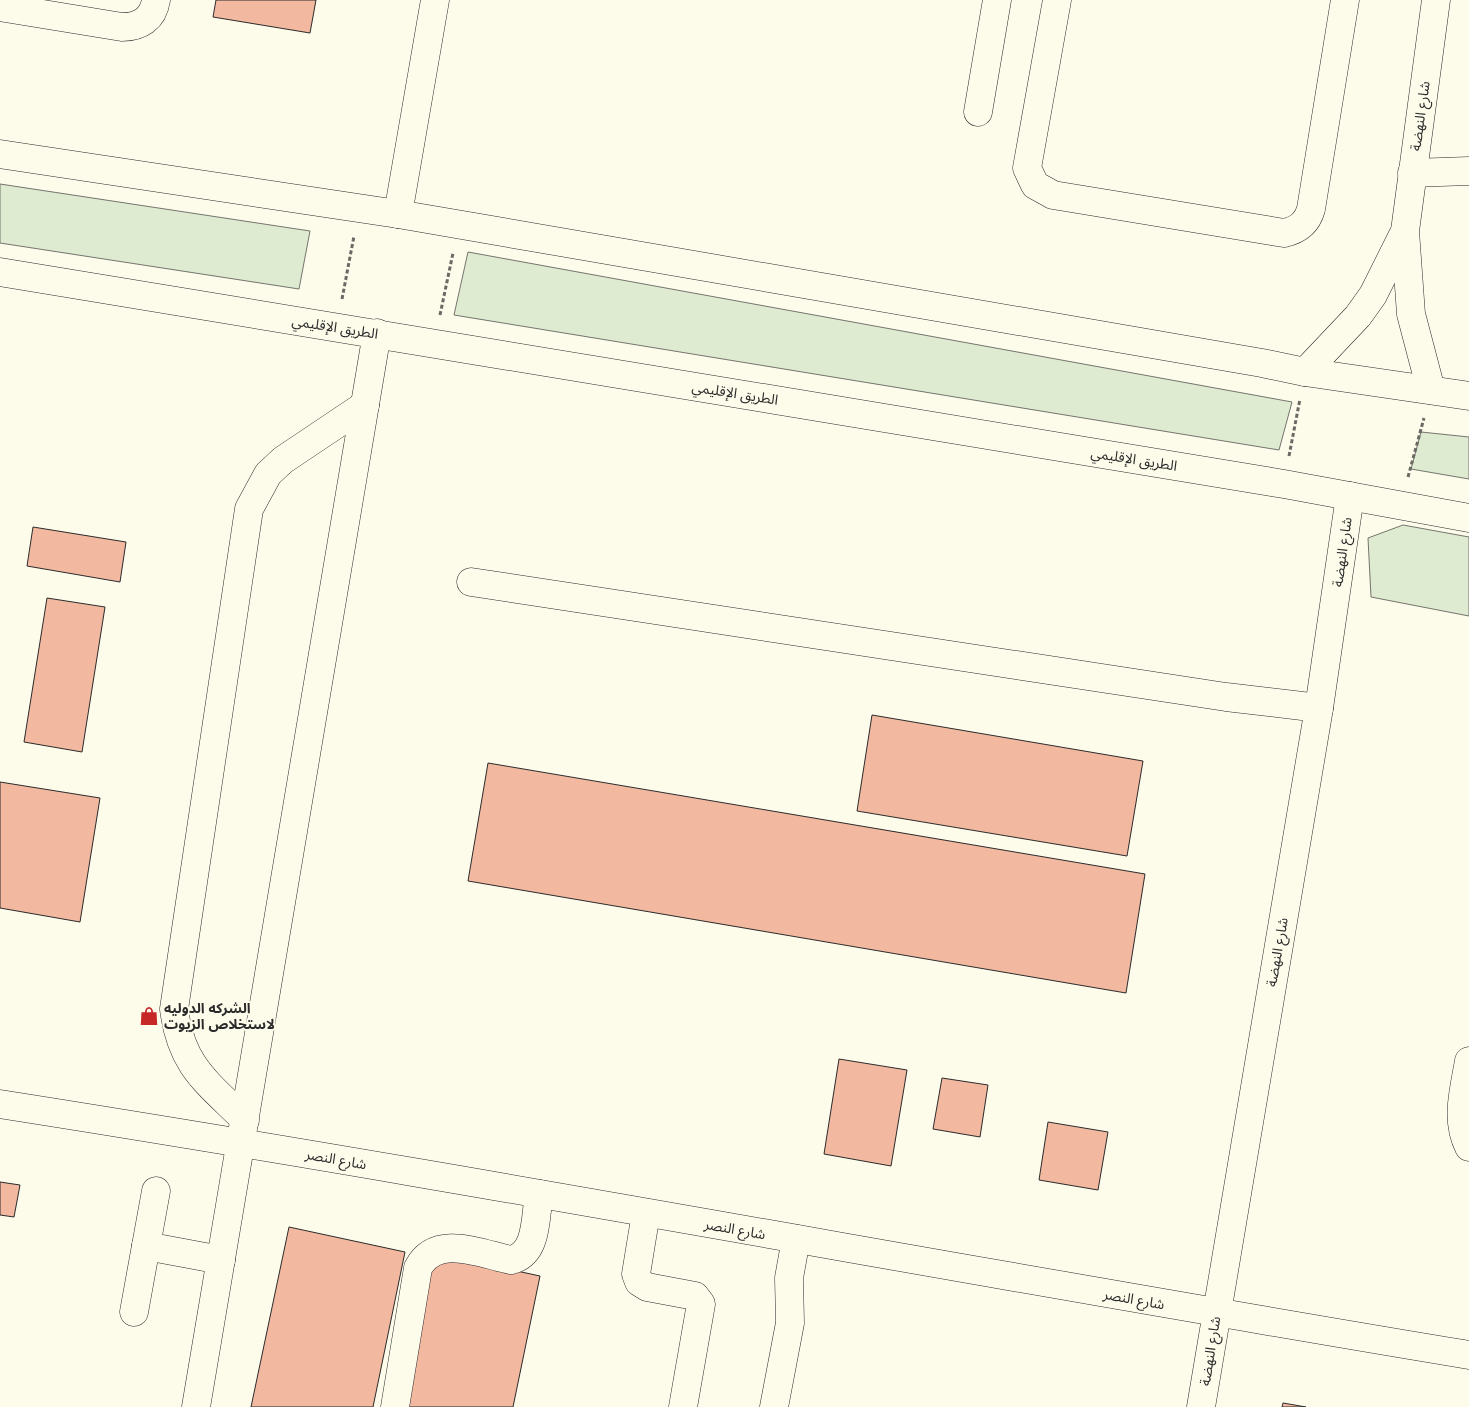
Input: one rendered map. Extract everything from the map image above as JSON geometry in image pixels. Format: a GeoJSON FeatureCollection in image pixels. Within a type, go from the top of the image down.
{"type":"FeatureCollection","features":[{"type":"Feature","properties":{"kind":"main road"},"geometry":{"type":"LineString","coordinates":[[0,7],[133,27],[142,23],[150,16],[156,0]]}},
{"type":"Feature","properties":{"kind":"main road"},"geometry":{"type":"LineString","coordinates":[[398,214],[436,0]]}},
{"type":"Feature","properties":{"kind":"main road"},"geometry":{"type":"LineString","coordinates":[[978,112],[997,0]]}},
{"type":"Feature","properties":{"kind":"main road"},"geometry":{"type":"LineString","coordinates":[[1057,0],[1027,168],[1035,185],[1053,195],[1284,233],[1299,228],[1309,216],[1311,209],[1345,0]]}},
{"type":"Feature","properties":{"kind":"main road","name":"شارع النهضة"},"geometry":{"type":"LineString","coordinates":[[1431,390],[1411,314],[1405,231],[1436,0]]}},
{"type":"Feature","properties":{"kind":"main road"},"geometry":{"type":"LineString","coordinates":[[0,154],[398,214],[1304,372],[1469,396]]}},
{"type":"Feature","properties":{"kind":"main road"},"geometry":{"type":"LineString","coordinates":[[1412,173],[1469,171]]}},
{"type":"Feature","properties":{"kind":"main road","name":"شارع النهضة"},"geometry":{"type":"LineString","coordinates":[[1304,372],[1358,316],[1373,295],[1405,231]]}},
{"type":"Feature","properties":{"kind":"main road","name":"الطريق الإقليمي"},"geometry":{"type":"LineString","coordinates":[[0,272],[1284,484],[1469,518]]}},
{"type":"Feature","properties":{"kind":"main road"},"geometry":{"type":"LineString","coordinates":[[196,1407],[377,333]]}},
{"type":"Feature","properties":{"kind":"main road"},"geometry":{"type":"LineString","coordinates":[[243,1131],[186,1056],[177,1033],[174,1009],[249,509],[268,474],[283,460],[365,405]]}},
{"type":"Feature","properties":{"kind":"main road","name":"شارع النهضة"},"geometry":{"type":"LineString","coordinates":[[1201,1407],[1319,708],[1350,496]]}},
{"type":"Feature","properties":{"kind":"main road"},"geometry":{"type":"LineString","coordinates":[[471,582],[1216,695],[1319,708]]}},
{"type":"Feature","properties":{"kind":"main road"},"geometry":{"type":"LineString","coordinates":[[1469,1061],[1461,1118],[1463,1132],[1469,1147]]}},
{"type":"Feature","properties":{"kind":"main road","name":"شارع النصر"},"geometry":{"type":"LineString","coordinates":[[0,1104],[243,1131],[539,1194],[1216,1313],[1469,1355]]}},
{"type":"Feature","properties":{"kind":"main road"},"geometry":{"type":"LineString","coordinates":[[134,1312],[156,1191]]}},
{"type":"Feature","properties":{"kind":"main road"},"geometry":{"type":"LineString","coordinates":[[396,1407],[418,1268],[423,1258],[439,1248],[451,1247],[511,1260],[520,1258],[530,1246],[539,1194]]}},
{"type":"Feature","properties":{"kind":"main road"},"geometry":{"type":"LineString","coordinates":[[646,1213],[636,1274],[639,1282],[647,1287],[695,1296],[701,1304],[683,1407]]}},
{"type":"Feature","properties":{"kind":"main road"},"geometry":{"type":"LineString","coordinates":[[774,1407],[790,1323],[789,1278],[796,1239]]}},
{"type":"Feature","properties":{"kind":"main road"},"geometry":{"type":"LineString","coordinates":[[146,1246],[221,1260]]}},
{"type":"Feature","properties":{"kind":"path"},"geometry":{"type":"LineString","coordinates":[[336,327],[359,208]]}},
{"type":"Feature","properties":{"kind":"path"},"geometry":{"type":"LineString","coordinates":[[435,343],[458,225]]}},
{"type":"Feature","properties":{"kind":"path"},"geometry":{"type":"LineString","coordinates":[[1284,484],[1304,372]]}},
{"type":"Feature","properties":{"kind":"path"},"geometry":{"type":"LineString","coordinates":[[1400,504],[1431,390]]}},
{"type":"Feature","properties":{"kind":"green space"},"geometry":{"type":"Polygon","coordinates":[[[0,184],[310,231],[299,289],[0,243],[0,184]]]}},
{"type":"Feature","properties":{"kind":"green space"},"geometry":{"type":"Polygon","coordinates":[[[468,252],[1292,402],[1279,450],[454,315],[468,252]]]}},
{"type":"Feature","properties":{"kind":"green space"},"geometry":{"type":"Polygon","coordinates":[[[1421,432],[1469,437],[1469,479],[1411,469],[1421,432]]]}},
{"type":"Feature","properties":{"kind":"green space"},"geometry":{"type":"Polygon","coordinates":[[[1403,525],[1469,537],[1469,616],[1371,597],[1368,538],[1403,525]]]}},
{"type":"Feature","properties":{"kind":"building"},"geometry":{"type":"Polygon","coordinates":[[[216,0],[316,0],[310,33],[213,17],[216,0]]]}},
{"type":"Feature","properties":{"kind":"building"},"geometry":{"type":"Polygon","coordinates":[[[33,527],[126,542],[120,582],[27,566],[33,527]]]}},
{"type":"Feature","properties":{"kind":"building"},"geometry":{"type":"Polygon","coordinates":[[[47,598],[105,607],[82,752],[24,742],[47,598]]]}},
{"type":"Feature","properties":{"kind":"building"},"geometry":{"type":"Polygon","coordinates":[[[872,715],[1143,761],[1127,856],[857,811],[872,715]]]}},
{"type":"Feature","properties":{"kind":"building"},"geometry":{"type":"Polygon","coordinates":[[[488,763],[1145,874],[1126,993],[468,881],[488,763]]]}},
{"type":"Feature","properties":{"kind":"building"},"geometry":{"type":"Polygon","coordinates":[[[0,782],[100,798],[80,922],[0,908],[0,782]]]}},
{"type":"Feature","properties":{"kind":"building"},"geometry":{"type":"Polygon","coordinates":[[[839,1059],[907,1070],[891,1166],[824,1154],[839,1059]]]}},
{"type":"Feature","properties":{"kind":"building"},"geometry":{"type":"Polygon","coordinates":[[[942,1078],[988,1085],[980,1137],[933,1129],[942,1078]]]}},
{"type":"Feature","properties":{"kind":"building"},"geometry":{"type":"Polygon","coordinates":[[[1048,1122],[1108,1132],[1098,1190],[1039,1180],[1048,1122]]]}},
{"type":"Feature","properties":{"kind":"building"},"geometry":{"type":"Polygon","coordinates":[[[0,1182],[20,1185],[14,1217],[0,1215],[0,1182]]]}},
{"type":"Feature","properties":{"kind":"building"},"geometry":{"type":"Polygon","coordinates":[[[289,1227],[405,1252],[373,1407],[251,1407],[289,1227]]]}},
{"type":"Feature","properties":{"kind":"building"},"geometry":{"type":"Polygon","coordinates":[[[433,1253],[540,1276],[513,1407],[401,1407],[433,1253]]]}},
{"type":"Feature","properties":{"kind":"building"},"geometry":{"type":"Polygon","coordinates":[[[1283,1403],[1306,1407],[1282,1407],[1283,1403]]]}},
{"type":"Feature","properties":{"kind":"place","name":"الشركه الدوليه لاستخلاص الزيوت"},"geometry":{"type":"Point","coordinates":[149,1016]}}]}
